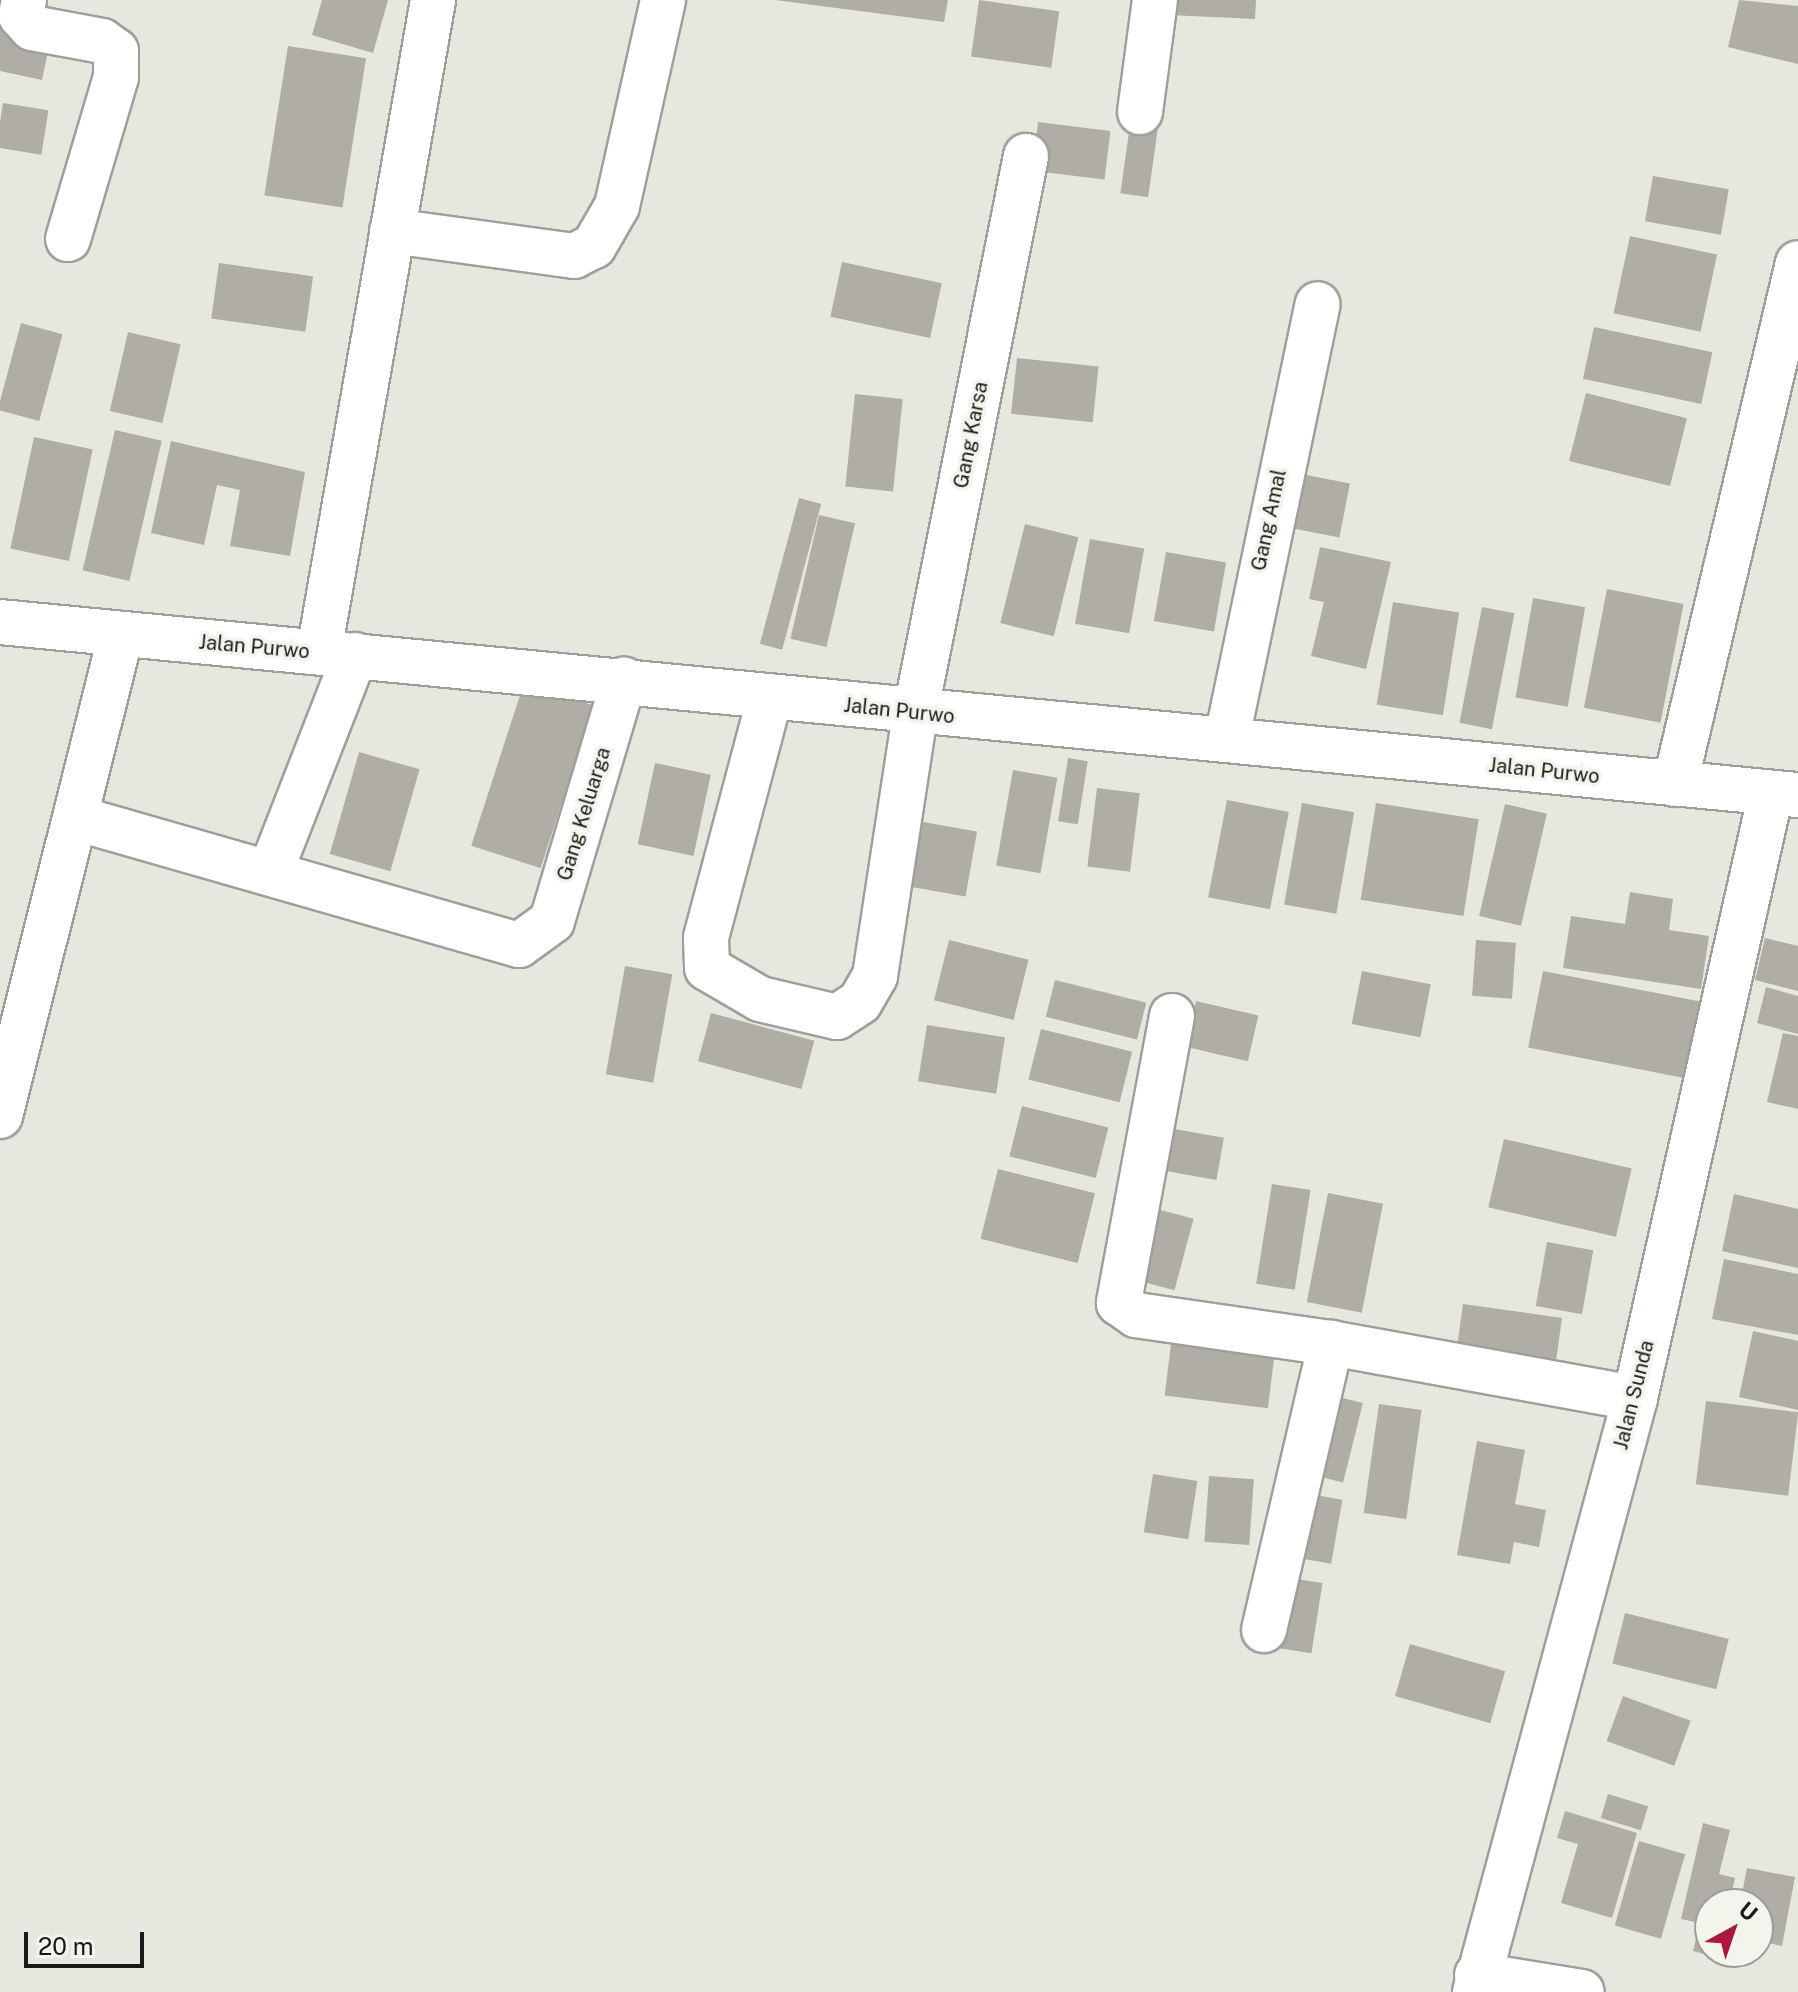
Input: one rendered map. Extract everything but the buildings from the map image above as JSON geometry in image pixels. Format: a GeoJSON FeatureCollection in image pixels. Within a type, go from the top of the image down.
{"type":"FeatureCollection","features":[{"type":"Feature","properties":{"kind":"street"},"geometry":{"type":"LineString","coordinates":[[24,0],[21,16],[32,28],[102,41],[116,51],[116,77],[68,239]]}},
{"type":"Feature","properties":{"kind":"street"},"geometry":{"type":"LineString","coordinates":[[76,818],[270,873],[323,653],[433,0]]}},
{"type":"Feature","properties":{"kind":"street"},"geometry":{"type":"LineString","coordinates":[[392,231],[574,256],[594,246],[617,206],[663,0]]}},
{"type":"Feature","properties":{"kind":"street"},"geometry":{"type":"LineString","coordinates":[[1140,112],[1155,0]]}},
{"type":"Feature","properties":{"kind":"street","name":"Gang Karsa"},"geometry":{"type":"LineString","coordinates":[[770,697],[706,938],[707,968],[760,999],[825,1019],[860,1002],[875,976],[915,715],[1026,156]]}},
{"type":"Feature","properties":{"kind":"street"},"geometry":{"type":"LineString","coordinates":[[1675,784],[1798,263]]}},
{"type":"Feature","properties":{"kind":"street"},"geometry":{"type":"LineString","coordinates":[[323,653],[355,282]]}},
{"type":"Feature","properties":{"kind":"street","name":"Gang Amal"},"geometry":{"type":"LineString","coordinates":[[1227,738],[1318,304]]}},
{"type":"Feature","properties":{"kind":"street","name":"Jalan Purwo"},"geometry":{"type":"LineString","coordinates":[[0,622],[624,680],[915,715],[1227,738],[1784,794]]}},
{"type":"Feature","properties":{"kind":"street"},"geometry":{"type":"LineString","coordinates":[[0,1116],[121,634]]}},
{"type":"Feature","properties":{"kind":"street","name":"Gang Keluarga"},"geometry":{"type":"LineString","coordinates":[[270,873],[506,945],[532,941],[552,921],[624,680]]}},
{"type":"Feature","properties":{"kind":"street","name":"Jalan Sunda"},"geometry":{"type":"LineString","coordinates":[[1476,1984],[1635,1398],[1784,794]]}},
{"type":"Feature","properties":{"kind":"street"},"geometry":{"type":"LineString","coordinates":[[1172,1016],[1119,1303],[1136,1315],[1331,1343],[1635,1398]]}},
{"type":"Feature","properties":{"kind":"street"},"geometry":{"type":"LineString","coordinates":[[1264,1630],[1331,1343]]}},
{"type":"Feature","properties":{"kind":"street"},"geometry":{"type":"LineString","coordinates":[[1476,1984],[1582,1992]]}}]}
